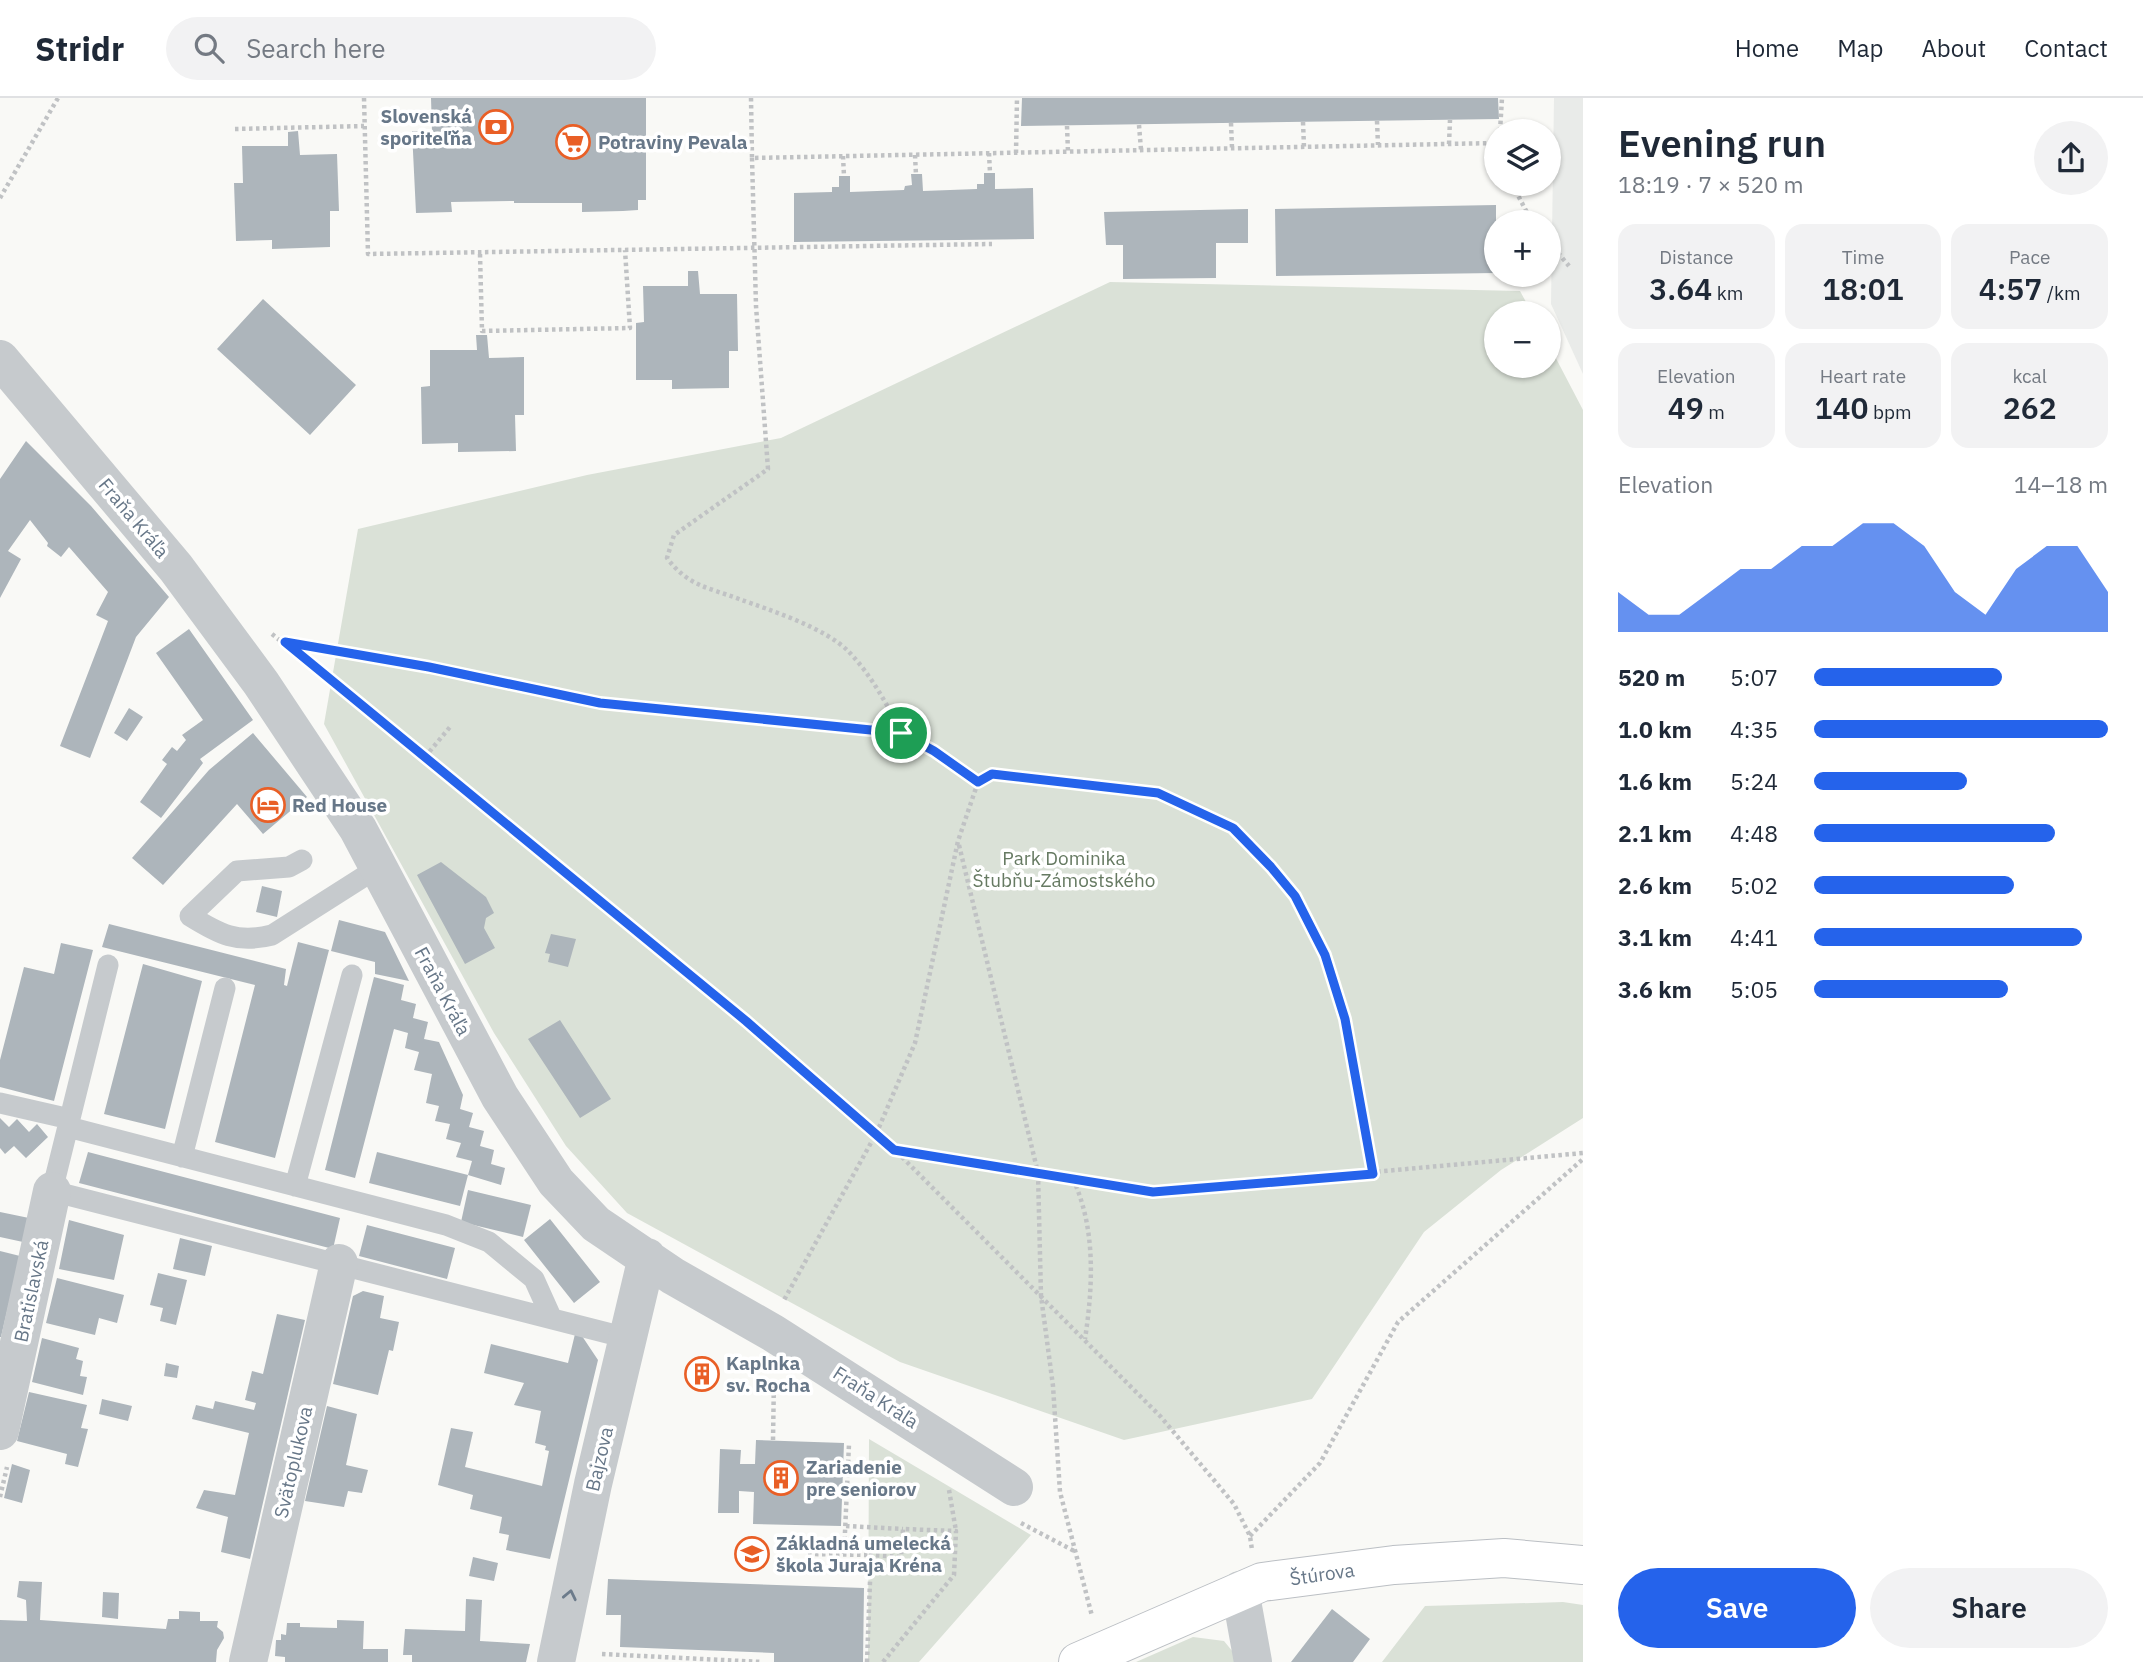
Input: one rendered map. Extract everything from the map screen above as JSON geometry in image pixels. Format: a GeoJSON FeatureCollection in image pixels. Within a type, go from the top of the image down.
{"type":"FeatureCollection","features":[{"type":"Feature","properties":{"kind":"main road","name":"Štúrova"},"geometry":{"type":"LineString","coordinates":[[1078,1662],[1262,1582],[1394,1564],[1504,1558],[1583,1565]]}},
{"type":"Feature","properties":{"kind":"street","name":"Fraňa Kráľa"},"geometry":{"type":"LineString","coordinates":[[0,359],[176,568],[261,683],[358,829],[500,1097],[527,1142],[556,1182],[596,1224],[673,1276],[774,1332],[881,1399],[1014,1503]]}},
{"type":"Feature","properties":{"kind":"street","name":"Bratislavská"},"geometry":{"type":"LineString","coordinates":[[0,1431],[52,1191]]}},
{"type":"Feature","properties":{"kind":"street","name":"Bajzova"},"geometry":{"type":"LineString","coordinates":[[556,1662],[647,1257]]}},
{"type":"Feature","properties":{"kind":"street","name":"Svätoplukova"},"geometry":{"type":"LineString","coordinates":[[248,1662],[339,1263]]}},
{"type":"Feature","properties":{"kind":"street"},"geometry":{"type":"LineString","coordinates":[[1240,1590],[1254,1662]]}},
{"type":"Feature","properties":{"kind":"lane"},"geometry":{"type":"LineString","coordinates":[[302,860],[289,867],[237,871],[190,916],[222,936],[265,937],[379,867]]}},
{"type":"Feature","properties":{"kind":"lane"},"geometry":{"type":"LineString","coordinates":[[108,965],[52,1191],[627,1338]]}},
{"type":"Feature","properties":{"kind":"lane"},"geometry":{"type":"LineString","coordinates":[[295,1186],[352,975]]}},
{"type":"Feature","properties":{"kind":"lane"},"geometry":{"type":"LineString","coordinates":[[182,1157],[225,988]]}},
{"type":"Feature","properties":{"kind":"lane"},"geometry":{"type":"LineString","coordinates":[[0,1103],[182,1157],[446,1225],[489,1242],[534,1279],[552,1319]]}},
{"type":"Feature","properties":{"kind":"path"},"geometry":{"type":"LineString","coordinates":[[0,198],[58,98]]}},
{"type":"Feature","properties":{"kind":"path"},"geometry":{"type":"LineString","coordinates":[[364,98],[368,254],[754,250],[992,244]]}},
{"type":"Feature","properties":{"kind":"path"},"geometry":{"type":"LineString","coordinates":[[751,98],[754,250],[768,469],[674,535],[667,558],[681,578],[768,610],[821,634],[848,651],[883,694],[901,733]]}},
{"type":"Feature","properties":{"kind":"path"},"geometry":{"type":"LineString","coordinates":[[1016,153],[1017,98]]}},
{"type":"Feature","properties":{"kind":"path"},"geometry":{"type":"LineString","coordinates":[[1501,119],[1502,98]]}},
{"type":"Feature","properties":{"kind":"path"},"geometry":{"type":"LineString","coordinates":[[1449,144],[1450,120]]}},
{"type":"Feature","properties":{"kind":"path"},"geometry":{"type":"LineString","coordinates":[[1377,121],[1378,145]]}},
{"type":"Feature","properties":{"kind":"path"},"geometry":{"type":"LineString","coordinates":[[1303,122],[1304,147]]}},
{"type":"Feature","properties":{"kind":"path"},"geometry":{"type":"LineString","coordinates":[[1231,123],[1232,148]]}},
{"type":"Feature","properties":{"kind":"path"},"geometry":{"type":"LineString","coordinates":[[1067,125],[1068,152]]}},
{"type":"Feature","properties":{"kind":"path"},"geometry":{"type":"LineString","coordinates":[[1139,125],[1141,150]]}},
{"type":"Feature","properties":{"kind":"path"},"geometry":{"type":"LineString","coordinates":[[235,129],[364,126]]}},
{"type":"Feature","properties":{"kind":"path"},"geometry":{"type":"LineString","coordinates":[[752,158],[1484,143]]}},
{"type":"Feature","properties":{"kind":"path"},"geometry":{"type":"LineString","coordinates":[[989,153],[990,173]]}},
{"type":"Feature","properties":{"kind":"path"},"geometry":{"type":"LineString","coordinates":[[915,155],[916,175]]}},
{"type":"Feature","properties":{"kind":"path"},"geometry":{"type":"LineString","coordinates":[[843,156],[844,176]]}},
{"type":"Feature","properties":{"kind":"path"},"geometry":{"type":"LineString","coordinates":[[480,254],[482,331],[630,328],[625,250]]}},
{"type":"Feature","properties":{"kind":"path"},"geometry":{"type":"LineString","coordinates":[[1561,256],[1569,266]]}},
{"type":"Feature","properties":{"kind":"path"},"geometry":{"type":"LineString","coordinates":[[263,627],[425,757],[877,1132],[1160,1417],[1234,1504],[1250,1536],[1252,1552]]}},
{"type":"Feature","properties":{"kind":"path"},"geometry":{"type":"LineString","coordinates":[[285,642],[429,667],[600,703],[901,733],[934,751],[978,782]]}},
{"type":"Feature","properties":{"kind":"path"},"geometry":{"type":"LineString","coordinates":[[425,757],[450,727]]}},
{"type":"Feature","properties":{"kind":"path"},"geometry":{"type":"LineString","coordinates":[[781,1304],[877,1132],[915,1043],[958,841],[978,782],[992,774],[1158,793],[1233,828],[1295,896],[1325,955],[1345,1019],[1373,1174]]}},
{"type":"Feature","properties":{"kind":"path"},"geometry":{"type":"LineString","coordinates":[[958,841],[1038,1173],[1041,1296],[1053,1387],[1060,1492],[1094,1622]]}},
{"type":"Feature","properties":{"kind":"path"},"geometry":{"type":"LineString","coordinates":[[894,1150],[1153,1192],[1583,1153]]}},
{"type":"Feature","properties":{"kind":"path"},"geometry":{"type":"LineString","coordinates":[[1250,1536],[1320,1463],[1398,1322],[1583,1159]]}},
{"type":"Feature","properties":{"kind":"path"},"geometry":{"type":"LineString","coordinates":[[1073,1179],[1085,1204],[1093,1286],[1085,1340]]}},
{"type":"Feature","properties":{"kind":"path"},"geometry":{"type":"LineString","coordinates":[[773,1440],[774,1376]]}},
{"type":"Feature","properties":{"kind":"path"},"geometry":{"type":"LineString","coordinates":[[844,1554],[849,1444]]}},
{"type":"Feature","properties":{"kind":"path"},"geometry":{"type":"LineString","coordinates":[[883,1662],[954,1575],[956,1531],[948,1486]]}},
{"type":"Feature","properties":{"kind":"path"},"geometry":{"type":"LineString","coordinates":[[1014,1503],[1076,1552]]}},
{"type":"Feature","properties":{"kind":"path"},"geometry":{"type":"LineString","coordinates":[[846,1526],[956,1531]]}},
{"type":"Feature","properties":{"kind":"path"},"geometry":{"type":"LineString","coordinates":[[808,1554],[901,1558],[903,1529]]}},
{"type":"Feature","properties":{"kind":"path"},"geometry":{"type":"LineString","coordinates":[[867,1662],[871,1555]]}},
{"type":"Feature","properties":{"kind":"path"},"geometry":{"type":"LineString","coordinates":[[602,1654],[762,1662]]}},
{"type":"Feature","properties":{"kind":"shaded area"},"geometry":{"type":"Polygon","coordinates":[[[1554,98],[1583,98],[1583,374],[1561,326],[1561,301],[1551,301],[1551,287],[1561,287],[1561,210],[1552,210],[1553,196],[1561,196],[1561,119],[1554,119],[1554,98]]]}},
{"type":"Feature","properties":{"kind":"green space","name":"Park Dominika Štubňu-Zámostského"},"geometry":{"type":"Polygon","coordinates":[[[1110,282],[1520,291],[1525,301],[1484,301],[1484,378],[1561,378],[1561,368],[1583,410],[1583,1118],[1501,1170],[1424,1232],[1312,1399],[1124,1440],[900,1362],[627,1213],[566,1146],[494,1033],[324,724],[358,529],[587,475],[781,438],[1110,282]]]}},
{"type":"Feature","properties":{"kind":"green space"},"geometry":{"type":"Polygon","coordinates":[[[869,1439],[1031,1535],[919,1662],[868,1662],[869,1439]]]}},
{"type":"Feature","properties":{"kind":"green space"},"geometry":{"type":"Polygon","coordinates":[[[1563,1602],[1583,1605],[1583,1662],[1382,1662],[1425,1606],[1563,1602]]]}},
{"type":"Feature","properties":{"kind":"green space"},"geometry":{"type":"Polygon","coordinates":[[[1193,1637],[1224,1641],[1233,1652],[1235,1662],[1136,1662],[1193,1637]]]}},
{"type":"Feature","properties":{"kind":"building"},"geometry":{"type":"Polygon","coordinates":[[[431,98],[646,98],[646,200],[638,200],[638,210],[623,211],[582,212],[582,203],[514,201],[451,202],[452,212],[416,213],[412,131],[432,131],[431,98]]]}},
{"type":"Feature","properties":{"kind":"building"},"geometry":{"type":"Polygon","coordinates":[[[1022,98],[1498,98],[1499,119],[1484,119],[1021,126],[1022,98]]]}},
{"type":"Feature","properties":{"kind":"building"},"geometry":{"type":"Polygon","coordinates":[[[298,131],[300,155],[337,154],[339,211],[330,211],[330,247],[272,249],[272,240],[236,241],[234,183],[243,183],[242,146],[288,146],[288,132],[298,131]]]}},
{"type":"Feature","properties":{"kind":"building"},"geometry":{"type":"Polygon","coordinates":[[[984,173],[995,173],[995,189],[1033,188],[1034,239],[794,242],[794,193],[832,192],[832,187],[839,187],[839,176],[850,176],[850,192],[904,190],[905,186],[912,185],[911,174],[922,174],[923,191],[977,189],[977,184],[984,184],[984,173]]]}},
{"type":"Feature","properties":{"kind":"building"},"geometry":{"type":"Polygon","coordinates":[[[1496,205],[1496,210],[1484,210],[1484,273],[1276,276],[1275,209],[1496,205]]]}},
{"type":"Feature","properties":{"kind":"building"},"geometry":{"type":"Polygon","coordinates":[[[1248,209],[1248,243],[1216,243],[1216,278],[1123,279],[1123,245],[1106,245],[1104,212],[1248,209]]]}},
{"type":"Feature","properties":{"kind":"building"},"geometry":{"type":"Polygon","coordinates":[[[688,271],[698,271],[700,294],[737,294],[738,351],[729,351],[729,388],[672,389],[672,380],[636,380],[636,323],[644,322],[643,286],[688,286],[688,271]]]}},
{"type":"Feature","properties":{"kind":"building"},"geometry":{"type":"Polygon","coordinates":[[[263,299],[356,385],[310,435],[217,349],[263,299]]]}},
{"type":"Feature","properties":{"kind":"building"},"geometry":{"type":"Polygon","coordinates":[[[476,335],[487,335],[489,358],[524,357],[524,415],[515,415],[516,451],[458,452],[458,443],[422,444],[421,387],[430,386],[430,350],[477,350],[476,335]]]}},
{"type":"Feature","properties":{"kind":"building"},"geometry":{"type":"Polygon","coordinates":[[[26,441],[91,506],[169,597],[136,637],[90,758],[60,746],[108,621],[96,615],[108,592],[69,547],[61,557],[47,546],[48,543],[30,520],[8,551],[21,559],[0,598],[0,479],[26,441]]]}},
{"type":"Feature","properties":{"kind":"building"},"geometry":{"type":"Polygon","coordinates":[[[189,629],[253,720],[200,759],[203,763],[161,818],[140,802],[167,764],[162,760],[172,747],[177,751],[186,740],[182,735],[203,720],[156,653],[189,629]]]}},
{"type":"Feature","properties":{"kind":"building"},"geometry":{"type":"Polygon","coordinates":[[[129,708],[143,717],[127,741],[114,733],[129,708]]]}},
{"type":"Feature","properties":{"kind":"building"},"geometry":{"type":"Polygon","coordinates":[[[253,733],[307,797],[263,834],[237,804],[163,885],[132,858],[209,770],[253,733]]]}},
{"type":"Feature","properties":{"kind":"building"},"geometry":{"type":"Polygon","coordinates":[[[441,862],[486,897],[494,913],[486,918],[484,928],[495,948],[465,964],[417,875],[441,862]]]}},
{"type":"Feature","properties":{"kind":"building"},"geometry":{"type":"Polygon","coordinates":[[[262,886],[282,891],[277,917],[256,912],[262,886]]]}},
{"type":"Feature","properties":{"kind":"building"},"geometry":{"type":"Polygon","coordinates":[[[339,920],[385,932],[409,981],[375,974],[375,962],[331,951],[339,920]]]}},
{"type":"Feature","properties":{"kind":"building"},"geometry":{"type":"Polygon","coordinates":[[[109,924],[286,969],[284,985],[287,986],[298,942],[329,950],[275,1158],[215,1142],[255,985],[102,947],[109,924]]]}},
{"type":"Feature","properties":{"kind":"building"},"geometry":{"type":"Polygon","coordinates":[[[551,934],[576,939],[568,967],[548,962],[550,954],[545,953],[551,934]]]}},
{"type":"Feature","properties":{"kind":"building"},"geometry":{"type":"Polygon","coordinates":[[[61,943],[93,950],[54,1101],[0,1087],[0,1060],[24,967],[54,974],[61,943]]]}},
{"type":"Feature","properties":{"kind":"building"},"geometry":{"type":"Polygon","coordinates":[[[143,964],[202,981],[165,1129],[104,1114],[143,964]]]}},
{"type":"Feature","properties":{"kind":"building"},"geometry":{"type":"Polygon","coordinates":[[[374,977],[404,985],[401,1000],[416,1004],[413,1018],[428,1022],[424,1039],[439,1042],[463,1095],[460,1109],[473,1113],[469,1127],[484,1131],[480,1146],[494,1150],[491,1164],[505,1168],[501,1185],[468,1175],[472,1161],[456,1157],[461,1143],[446,1139],[450,1124],[435,1121],[439,1106],[426,1103],[432,1074],[414,1070],[419,1052],[405,1048],[408,1033],[394,1029],[355,1178],[325,1170],[374,977]]]}},
{"type":"Feature","properties":{"kind":"building"},"geometry":{"type":"Polygon","coordinates":[[[560,1020],[611,1099],[580,1118],[528,1039],[560,1020]]]}},
{"type":"Feature","properties":{"kind":"building"},"geometry":{"type":"Polygon","coordinates":[[[0,1118],[9,1127],[17,1119],[29,1132],[37,1124],[48,1137],[26,1158],[14,1146],[5,1154],[0,1148],[0,1118]]]}},
{"type":"Feature","properties":{"kind":"building"},"geometry":{"type":"Polygon","coordinates":[[[88,1152],[340,1218],[333,1249],[79,1183],[88,1152]]]}},
{"type":"Feature","properties":{"kind":"building"},"geometry":{"type":"Polygon","coordinates":[[[377,1152],[468,1175],[460,1206],[369,1183],[377,1152]]]}},
{"type":"Feature","properties":{"kind":"building"},"geometry":{"type":"Polygon","coordinates":[[[468,1190],[531,1205],[523,1237],[461,1222],[468,1190]]]}},
{"type":"Feature","properties":{"kind":"building"},"geometry":{"type":"Polygon","coordinates":[[[0,1212],[29,1218],[23,1242],[0,1237],[0,1212]]]}},
{"type":"Feature","properties":{"kind":"building"},"geometry":{"type":"Polygon","coordinates":[[[550,1219],[600,1282],[574,1303],[524,1240],[550,1219]]]}},
{"type":"Feature","properties":{"kind":"building"},"geometry":{"type":"Polygon","coordinates":[[[69,1220],[124,1235],[114,1280],[59,1269],[69,1220]]]}},
{"type":"Feature","properties":{"kind":"building"},"geometry":{"type":"Polygon","coordinates":[[[367,1225],[455,1248],[447,1279],[359,1256],[367,1225]]]}},
{"type":"Feature","properties":{"kind":"building"},"geometry":{"type":"Polygon","coordinates":[[[180,1238],[212,1246],[205,1276],[173,1269],[180,1238]]]}},
{"type":"Feature","properties":{"kind":"building"},"geometry":{"type":"Polygon","coordinates":[[[0,1251],[20,1256],[1,1337],[0,1337],[0,1251]]]}},
{"type":"Feature","properties":{"kind":"building"},"geometry":{"type":"Polygon","coordinates":[[[158,1273],[187,1280],[176,1325],[160,1321],[163,1308],[150,1305],[158,1273]]]}},
{"type":"Feature","properties":{"kind":"building"},"geometry":{"type":"Polygon","coordinates":[[[57,1278],[124,1295],[117,1323],[99,1318],[95,1335],[46,1323],[57,1278]]]}},
{"type":"Feature","properties":{"kind":"building"},"geometry":{"type":"Polygon","coordinates":[[[363,1291],[384,1296],[380,1318],[399,1322],[393,1351],[389,1350],[378,1395],[333,1384],[353,1296],[363,1291]]]}},
{"type":"Feature","properties":{"kind":"building"},"geometry":{"type":"Polygon","coordinates":[[[277,1314],[305,1320],[250,1559],[221,1552],[228,1517],[196,1508],[204,1490],[235,1495],[249,1433],[192,1419],[196,1405],[213,1409],[215,1401],[254,1410],[256,1403],[245,1400],[252,1371],[263,1374],[277,1314]]]}},
{"type":"Feature","properties":{"kind":"building"},"geometry":{"type":"Polygon","coordinates":[[[575,1334],[582,1336],[598,1360],[550,1559],[506,1550],[509,1535],[499,1533],[502,1517],[470,1509],[473,1495],[438,1485],[451,1428],[473,1432],[465,1467],[542,1486],[549,1451],[545,1450],[546,1446],[535,1443],[541,1411],[514,1405],[524,1383],[484,1373],[491,1344],[568,1363],[575,1334]]]}},
{"type":"Feature","properties":{"kind":"building"},"geometry":{"type":"Polygon","coordinates":[[[42,1338],[79,1348],[76,1359],[83,1361],[80,1376],[87,1377],[83,1395],[32,1382],[42,1338]]]}},
{"type":"Feature","properties":{"kind":"building","name":"Kaplnka sv. Rocha"},"geometry":{"type":"Polygon","coordinates":[[[705,1358],[717,1382],[698,1391],[687,1367],[705,1358]]]}},
{"type":"Feature","properties":{"kind":"building"},"geometry":{"type":"Polygon","coordinates":[[[166,1363],[179,1366],[177,1378],[164,1376],[166,1363]]]}},
{"type":"Feature","properties":{"kind":"building"},"geometry":{"type":"Polygon","coordinates":[[[29,1392],[87,1405],[81,1428],[88,1429],[78,1467],[65,1464],[67,1454],[17,1441],[29,1392]]]}},
{"type":"Feature","properties":{"kind":"building"},"geometry":{"type":"Polygon","coordinates":[[[102,1399],[132,1406],[128,1421],[99,1414],[102,1399]]]}},
{"type":"Feature","properties":{"kind":"building"},"geometry":{"type":"Polygon","coordinates":[[[327,1406],[357,1414],[346,1465],[368,1470],[362,1493],[348,1491],[344,1507],[305,1501],[327,1406]]]}},
{"type":"Feature","properties":{"kind":"building","name":"Zariadenie pre seniorov"},"geometry":{"type":"Polygon","coordinates":[[[756,1440],[844,1443],[841,1526],[753,1524],[754,1492],[739,1491],[739,1513],[718,1513],[720,1449],[741,1450],[740,1464],[755,1464],[756,1440]]]}},
{"type":"Feature","properties":{"kind":"building"},"geometry":{"type":"Polygon","coordinates":[[[12,1464],[30,1470],[22,1503],[4,1498],[12,1464]]]}},
{"type":"Feature","properties":{"kind":"building"},"geometry":{"type":"Polygon","coordinates":[[[473,1557],[498,1563],[494,1581],[469,1576],[473,1557]]]}},
{"type":"Feature","properties":{"kind":"building"},"geometry":{"type":"Polygon","coordinates":[[[608,1579],[864,1588],[863,1662],[774,1662],[774,1653],[620,1647],[621,1615],[606,1615],[608,1579]]]}},
{"type":"Feature","properties":{"kind":"building"},"geometry":{"type":"Polygon","coordinates":[[[19,1581],[42,1582],[40,1620],[166,1629],[168,1619],[179,1619],[179,1611],[200,1612],[200,1621],[218,1621],[217,1627],[223,1632],[224,1638],[217,1650],[216,1662],[0,1662],[0,1620],[27,1621],[26,1600],[17,1597],[19,1581]]]}},
{"type":"Feature","properties":{"kind":"building"},"geometry":{"type":"Polygon","coordinates":[[[103,1592],[119,1593],[118,1619],[102,1617],[103,1592]]]}},
{"type":"Feature","properties":{"kind":"building"},"geometry":{"type":"Polygon","coordinates":[[[466,1599],[482,1600],[480,1641],[530,1644],[526,1662],[412,1662],[412,1655],[403,1655],[405,1629],[465,1631],[466,1599]]]}},
{"type":"Feature","properties":{"kind":"building"},"geometry":{"type":"Polygon","coordinates":[[[1332,1609],[1370,1639],[1353,1662],[1291,1662],[1332,1609]]]}},
{"type":"Feature","properties":{"kind":"building"},"geometry":{"type":"Polygon","coordinates":[[[337,1620],[364,1621],[363,1649],[388,1649],[388,1662],[285,1662],[285,1657],[275,1656],[276,1640],[281,1640],[281,1634],[286,1635],[287,1623],[300,1623],[300,1627],[337,1628],[337,1620]]]}},
{"type":"Feature","properties":{"kind":"place","name":"Slovenská sporiteľňa"},"geometry":{"type":"Point","coordinates":[496,127]}},
{"type":"Feature","properties":{"kind":"place","name":"Potraviny Pevala"},"geometry":{"type":"Point","coordinates":[573,142]}},
{"type":"Feature","properties":{"kind":"place","name":"Red House"},"geometry":{"type":"Point","coordinates":[268,805]}},
{"type":"Feature","properties":{"kind":"place","name":"Kaplnka sv. Rocha"},"geometry":{"type":"Point","coordinates":[702,1374]}},
{"type":"Feature","properties":{"kind":"place","name":"Zariadenie pre seniorov"},"geometry":{"type":"Point","coordinates":[781,1478]}},
{"type":"Feature","properties":{"kind":"place","name":"Základná umelecká škola Juraja Kréna"},"geometry":{"type":"Point","coordinates":[752,1554]}},
{"type":"Feature","properties":{"kind":"route"},"geometry":{"type":"LineString","coordinates":[[285,642],[429,667],[600,703],[901,733],[934,751],[978,782],[992,774],[1158,793],[1233,828],[1295,896],[1325,955],[1345,1019],[1373,1174],[1153,1192],[894,1150],[877,1132],[565,870],[285,642]]}}]}
